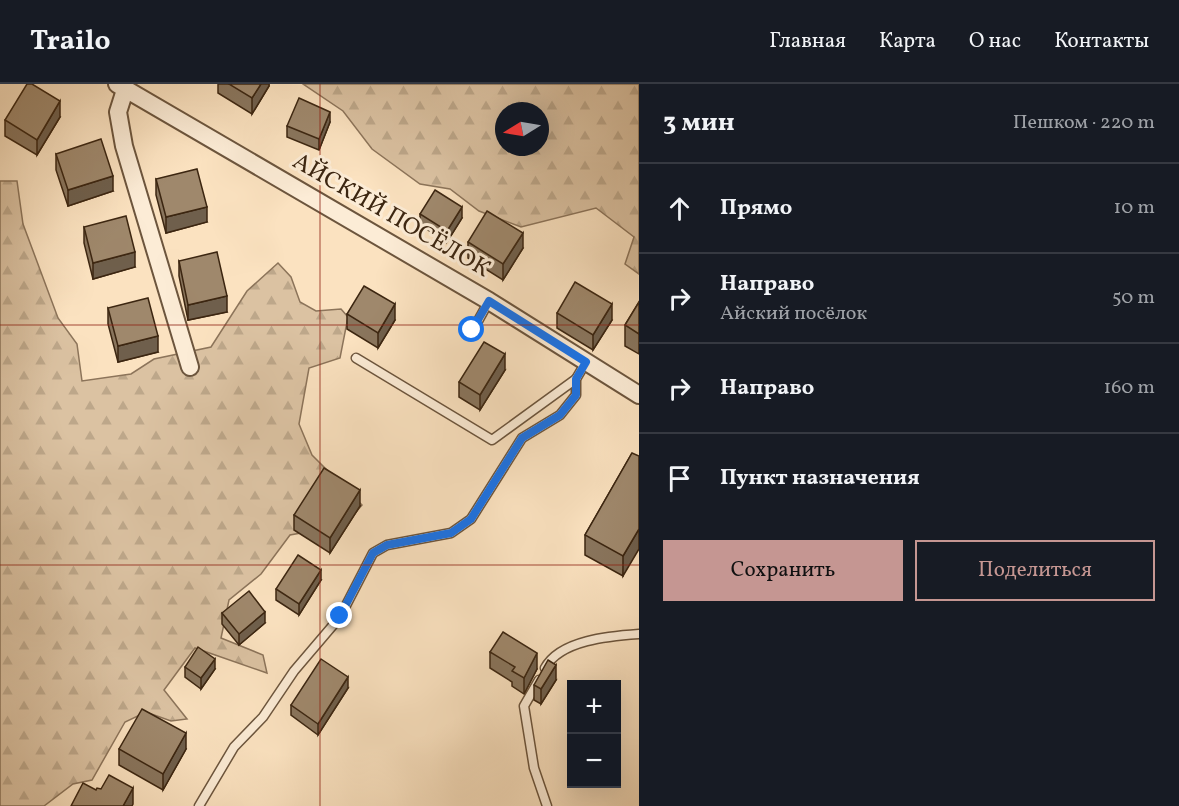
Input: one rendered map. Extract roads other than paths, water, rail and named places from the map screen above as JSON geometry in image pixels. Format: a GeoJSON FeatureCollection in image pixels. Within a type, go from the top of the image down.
{"type":"FeatureCollection","features":[{"type":"Feature","properties":{"kind":"street","name":"АЙСКИЙ ПОСЁЛОК"},"geometry":{"type":"LineString","coordinates":[[121,87],[489,301],[639,395]]}},
{"type":"Feature","properties":{"kind":"street"},"geometry":{"type":"LineString","coordinates":[[121,87],[118,112],[124,146],[190,367]]}},
{"type":"Feature","properties":{"kind":"lane"},"geometry":{"type":"LineString","coordinates":[[472,330],[489,301]]}},
{"type":"Feature","properties":{"kind":"lane"},"geometry":{"type":"LineString","coordinates":[[356,358],[492,440],[576,379],[586,362]]}},
{"type":"Feature","properties":{"kind":"lane"},"geometry":{"type":"LineString","coordinates":[[198,806],[234,747],[263,717],[294,671],[340,616],[373,553],[387,545],[451,533],[471,519],[522,438],[560,415],[576,395],[576,379]]}},
{"type":"Feature","properties":{"kind":"lane"},"geometry":{"type":"LineString","coordinates":[[547,806],[534,768],[524,706],[550,659],[595,638],[639,634]]}}]}
